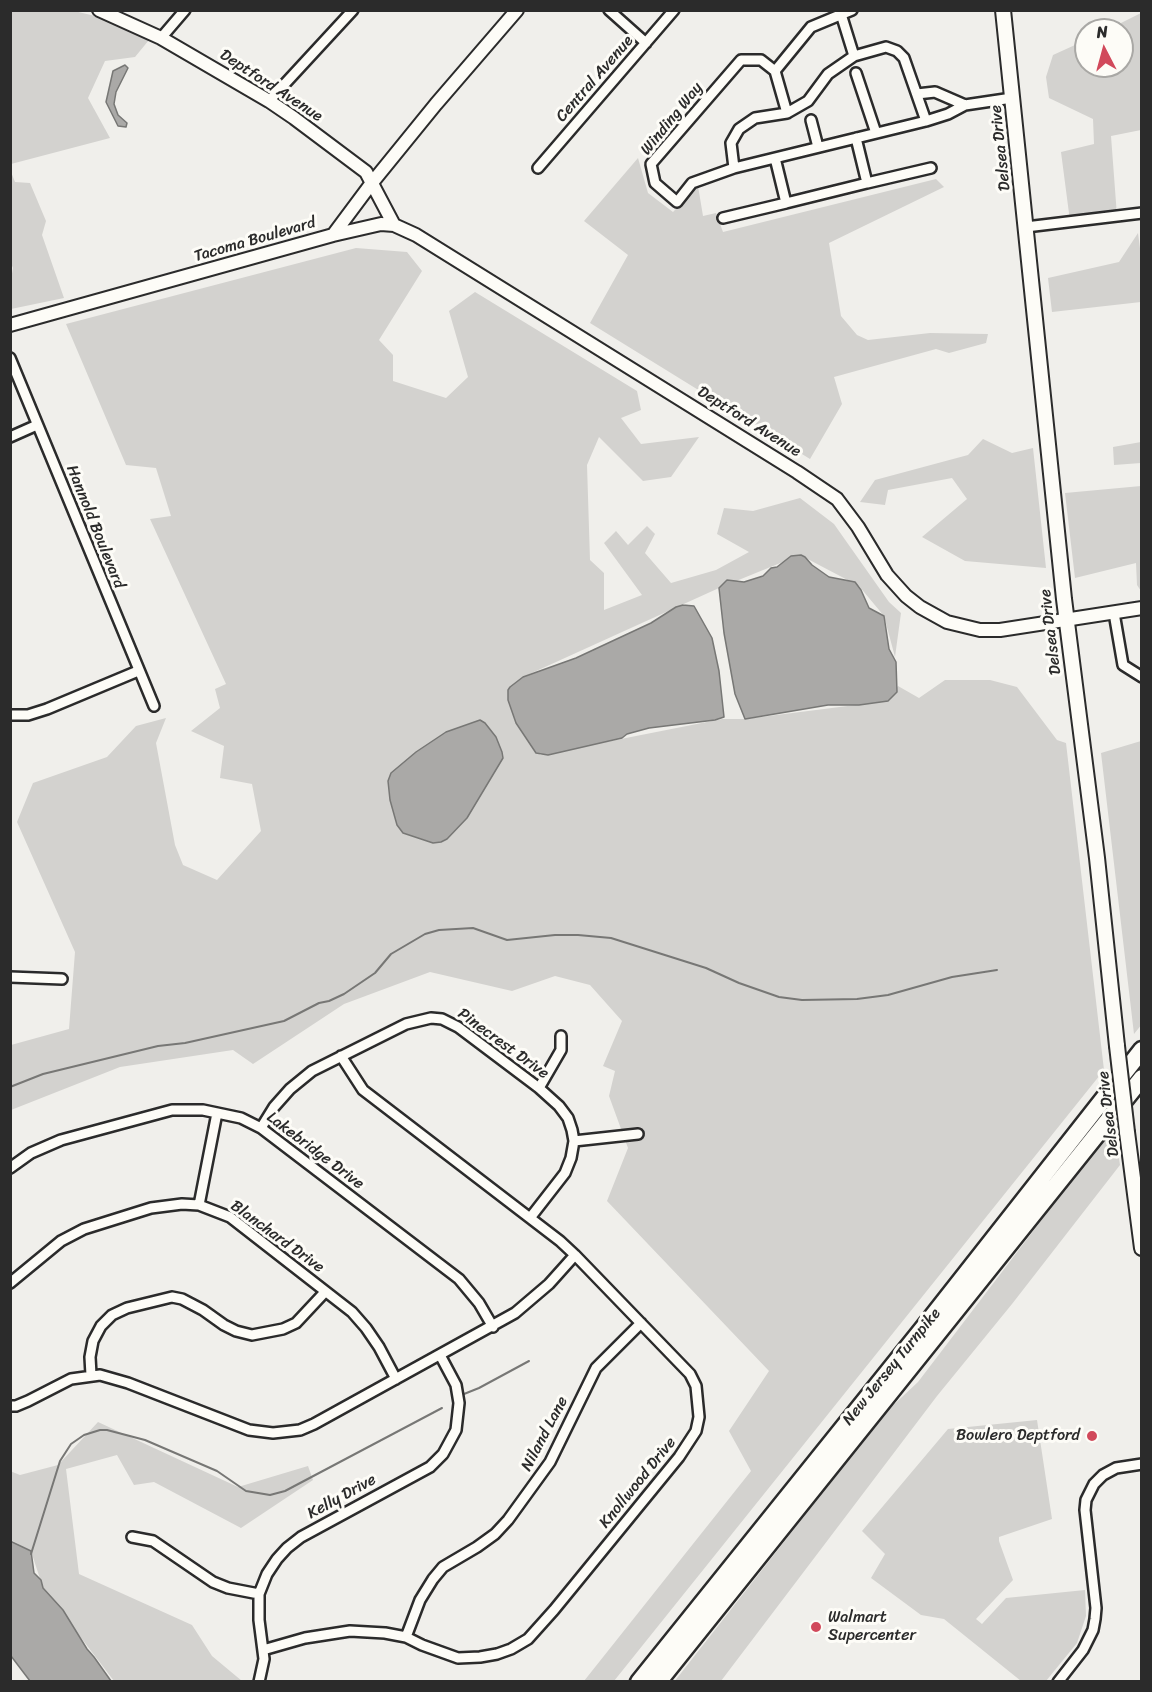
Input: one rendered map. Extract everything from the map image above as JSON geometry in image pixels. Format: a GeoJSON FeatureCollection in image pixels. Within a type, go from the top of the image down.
{"type":"FeatureCollection","features":[{"type":"Feature","properties":{"kind":"highway","name":"New Jersey Turnpike"},"geometry":{"type":"LineString","coordinates":[[639,1682],[918,1336],[1142,1050]]}},
{"type":"Feature","properties":{"kind":"highway","name":"New Jersey Turnpike"},"geometry":{"type":"LineString","coordinates":[[658,1682],[1142,1078]]}},
{"type":"Feature","properties":{"kind":"main road","name":"Delsea Drive"},"geometry":{"type":"LineString","coordinates":[[1003,10],[1067,620],[1142,1248]]}},
{"type":"Feature","properties":{"kind":"street","name":"Deptford Avenue"},"geometry":{"type":"LineString","coordinates":[[99,10],[161,38],[269,101],[366,172],[394,225],[422,239],[788,465],[837,499],[858,527],[887,575],[906,596],[935,616],[947,622],[980,630],[1000,630],[1142,608]]}},
{"type":"Feature","properties":{"kind":"street"},"geometry":{"type":"LineString","coordinates":[[161,38],[185,10]]}},
{"type":"Feature","properties":{"kind":"street"},"geometry":{"type":"LineString","coordinates":[[269,101],[353,10]]}},
{"type":"Feature","properties":{"kind":"street","name":"Tacoma Boulevard"},"geometry":{"type":"LineString","coordinates":[[10,325],[333,235],[371,184],[517,10]]}},
{"type":"Feature","properties":{"kind":"street"},"geometry":{"type":"LineString","coordinates":[[609,10],[646,43]]}},
{"type":"Feature","properties":{"kind":"street","name":"Central Avenue"},"geometry":{"type":"LineString","coordinates":[[538,168],[674,10]]}},
{"type":"Feature","properties":{"kind":"street"},"geometry":{"type":"LineString","coordinates":[[787,113],[775,71],[811,27],[852,10]]}},
{"type":"Feature","properties":{"kind":"street"},"geometry":{"type":"LineString","coordinates":[[841,15],[854,56]]}},
{"type":"Feature","properties":{"kind":"street"},"geometry":{"type":"LineString","coordinates":[[734,168],[730,143],[739,129],[755,118],[787,113],[808,101],[828,74],[854,56],[886,47],[897,51],[904,58],[926,121]]}},
{"type":"Feature","properties":{"kind":"street","name":"Winding Way"},"geometry":{"type":"LineString","coordinates":[[775,71],[761,60],[741,60],[651,164],[655,183],[677,202],[692,183],[734,168],[926,121],[948,114],[965,105],[1012,98]]}},
{"type":"Feature","properties":{"kind":"street"},"geometry":{"type":"LineString","coordinates":[[856,73],[876,133]]}},
{"type":"Feature","properties":{"kind":"street"},"geometry":{"type":"LineString","coordinates":[[917,94],[935,92],[965,105]]}},
{"type":"Feature","properties":{"kind":"street"},"geometry":{"type":"LineString","coordinates":[[811,120],[818,147]]}},
{"type":"Feature","properties":{"kind":"street"},"geometry":{"type":"LineString","coordinates":[[856,138],[867,183]]}},
{"type":"Feature","properties":{"kind":"street"},"geometry":{"type":"LineString","coordinates":[[775,158],[786,203]]}},
{"type":"Feature","properties":{"kind":"street"},"geometry":{"type":"LineString","coordinates":[[723,218],[931,168]]}},
{"type":"Feature","properties":{"kind":"street"},"geometry":{"type":"LineString","coordinates":[[1026,227],[1142,213]]}},
{"type":"Feature","properties":{"kind":"street"},"geometry":{"type":"LineString","coordinates":[[333,235],[374,225],[394,225]]}},
{"type":"Feature","properties":{"kind":"street","name":"Hannold Boulevard"},"geometry":{"type":"LineString","coordinates":[[10,358],[154,706]]}},
{"type":"Feature","properties":{"kind":"street"},"geometry":{"type":"LineString","coordinates":[[10,436],[37,425]]}},
{"type":"Feature","properties":{"kind":"street"},"geometry":{"type":"LineString","coordinates":[[1114,613],[1123,665],[1142,677]]}},
{"type":"Feature","properties":{"kind":"street"},"geometry":{"type":"LineString","coordinates":[[10,715],[28,715],[47,709],[138,671]]}},
{"type":"Feature","properties":{"kind":"street"},"geometry":{"type":"LineString","coordinates":[[10,978],[62,979]]}},
{"type":"Feature","properties":{"kind":"street","name":"Pinecrest Drive"},"geometry":{"type":"LineString","coordinates":[[261,1128],[274,1107],[290,1089],[312,1071],[405,1024],[431,1018],[442,1019],[458,1027],[539,1088],[559,1106],[568,1118],[574,1141]]}},
{"type":"Feature","properties":{"kind":"street"},"geometry":{"type":"LineString","coordinates":[[539,1088],[561,1050],[561,1036]]}},
{"type":"Feature","properties":{"kind":"street","name":"Knollwood Drive"},"geometry":{"type":"LineString","coordinates":[[263,1650],[332,1632],[369,1631],[406,1636],[422,1645],[458,1658],[497,1654],[528,1639],[679,1457],[696,1431],[699,1417],[696,1386],[690,1374],[575,1255],[363,1090],[341,1056]]}},
{"type":"Feature","properties":{"kind":"street","name":"Lakebridge Drive"},"geometry":{"type":"LineString","coordinates":[[10,1168],[31,1153],[61,1140],[172,1110],[203,1110],[241,1118],[261,1128],[459,1279],[479,1303],[493,1327]]}},
{"type":"Feature","properties":{"kind":"street"},"geometry":{"type":"LineString","coordinates":[[199,1205],[217,1113]]}},
{"type":"Feature","properties":{"kind":"street"},"geometry":{"type":"LineString","coordinates":[[530,1218],[565,1173],[574,1141],[638,1134]]}},
{"type":"Feature","properties":{"kind":"street","name":"Blanchard Drive"},"geometry":{"type":"LineString","coordinates":[[10,1282],[61,1241],[84,1228],[151,1208],[182,1204],[199,1205],[230,1217],[352,1312],[366,1328],[396,1378]]}},
{"type":"Feature","properties":{"kind":"street"},"geometry":{"type":"LineString","coordinates":[[10,1406],[28,1401],[71,1379],[91,1375],[110,1377],[249,1430],[273,1433],[300,1430],[493,1327],[525,1305],[549,1284],[575,1255]]}},
{"type":"Feature","properties":{"kind":"street"},"geometry":{"type":"LineString","coordinates":[[91,1375],[90,1357],[93,1341],[101,1326],[112,1315],[127,1308],[172,1297],[182,1299],[224,1325],[252,1335],[283,1329],[296,1323],[325,1292]]}},
{"type":"Feature","properties":{"kind":"street","name":"Niland Lane"},"geometry":{"type":"LineString","coordinates":[[406,1636],[420,1600],[433,1579],[443,1567],[477,1547],[508,1520],[550,1462],[596,1368],[641,1323]]}},
{"type":"Feature","properties":{"kind":"street","name":"Kelly Drive"},"geometry":{"type":"LineString","coordinates":[[259,1682],[264,1659],[259,1620],[259,1594],[267,1574],[278,1559],[301,1537],[430,1467],[443,1454],[456,1430],[459,1403],[456,1385],[440,1355]]}},
{"type":"Feature","properties":{"kind":"street"},"geometry":{"type":"LineString","coordinates":[[1058,1682],[1083,1650],[1093,1630],[1095,1619],[1096,1608],[1085,1510],[1086,1500],[1094,1484],[1103,1475],[1116,1468],[1142,1464]]}},
{"type":"Feature","properties":{"kind":"street"},"geometry":{"type":"LineString","coordinates":[[132,1537],[153,1541],[213,1582],[228,1588],[259,1594]]}},
{"type":"Feature","properties":{"kind":"shaded area"},"geometry":{"type":"Polygon","coordinates":[[[11,11],[74,11],[108,19],[149,40],[135,57],[105,61],[88,98],[110,138],[11,164],[11,11]]]}},
{"type":"Feature","properties":{"kind":"shaded area"},"geometry":{"type":"Polygon","coordinates":[[[1141,13],[1141,130],[1111,136],[1117,216],[1070,221],[1061,152],[1094,144],[1093,119],[1049,98],[1046,77],[1053,55],[1074,45],[1074,78],[1134,78],[1134,18],[1131,18],[1141,13]]]}},
{"type":"Feature","properties":{"kind":"shaded area"},"geometry":{"type":"Polygon","coordinates":[[[125,65],[128,68],[116,92],[114,104],[118,115],[127,123],[126,127],[118,126],[106,102],[113,71],[125,65]]]}},
{"type":"Feature","properties":{"kind":"shaded area"},"geometry":{"type":"Polygon","coordinates":[[[638,158],[648,193],[673,212],[698,186],[703,216],[716,213],[723,232],[936,179],[944,187],[829,243],[841,316],[857,335],[868,340],[930,333],[988,334],[986,343],[949,353],[936,349],[834,377],[842,404],[810,459],[590,323],[628,255],[584,221],[638,158]]]}},
{"type":"Feature","properties":{"kind":"shaded area"},"geometry":{"type":"Polygon","coordinates":[[[11,172],[15,182],[30,183],[46,221],[42,235],[64,298],[11,309],[13,268],[10,261],[11,172]]]}},
{"type":"Feature","properties":{"kind":"shaded area"},"geometry":{"type":"Polygon","coordinates":[[[1138,233],[1141,256],[1141,302],[1052,312],[1048,278],[1119,262],[1138,233]]]}},
{"type":"Feature","properties":{"kind":"shaded area"},"geometry":{"type":"Polygon","coordinates":[[[356,248],[407,252],[422,271],[379,340],[393,355],[393,381],[446,398],[468,377],[449,311],[475,292],[637,391],[641,410],[621,418],[641,444],[699,437],[671,477],[643,481],[599,437],[587,465],[590,560],[604,573],[604,610],[642,595],[604,543],[616,531],[628,545],[647,526],[655,534],[645,553],[671,583],[716,570],[749,552],[717,534],[724,508],[753,511],[800,498],[834,524],[889,602],[901,613],[895,657],[884,616],[859,586],[800,555],[719,588],[523,677],[540,755],[722,719],[745,719],[887,701],[898,686],[919,698],[945,680],[990,680],[1017,687],[1057,740],[1066,743],[1104,1070],[614,1681],[584,1681],[751,1471],[729,1431],[769,1371],[607,1201],[628,1148],[609,1096],[615,1071],[603,1066],[622,1021],[590,985],[555,976],[512,991],[430,972],[344,1004],[253,1064],[233,1050],[120,1067],[11,1110],[11,1045],[69,1029],[75,952],[17,822],[33,783],[107,757],[136,726],[166,718],[156,743],[175,845],[183,865],[217,880],[261,831],[252,784],[220,778],[224,746],[191,731],[220,708],[215,689],[226,684],[150,519],[171,516],[156,468],[126,465],[66,324],[356,248]]]}},
{"type":"Feature","properties":{"kind":"shaded area"},"geometry":{"type":"Polygon","coordinates":[[[983,439],[1012,453],[1033,448],[1046,568],[965,561],[922,537],[967,499],[952,478],[888,490],[885,505],[860,502],[875,480],[968,455],[983,439]]]}},
{"type":"Feature","properties":{"kind":"shaded area"},"geometry":{"type":"Polygon","coordinates":[[[1141,442],[1141,463],[1114,465],[1113,447],[1141,442]]]}},
{"type":"Feature","properties":{"kind":"shaded area"},"geometry":{"type":"Polygon","coordinates":[[[1141,486],[1141,591],[1137,585],[1136,563],[1075,578],[1065,493],[1141,486]]]}},
{"type":"Feature","properties":{"kind":"shaded area"},"geometry":{"type":"Polygon","coordinates":[[[801,555],[829,577],[855,582],[869,608],[884,616],[889,649],[896,662],[897,692],[888,701],[859,705],[828,705],[745,719],[735,694],[719,588],[727,580],[744,582],[763,576],[771,568],[777,567],[791,556],[801,555]]]}},
{"type":"Feature","properties":{"kind":"shaded area"},"geometry":{"type":"Polygon","coordinates":[[[683,605],[694,606],[712,638],[719,671],[724,717],[649,728],[627,734],[622,738],[548,755],[536,753],[516,723],[508,700],[510,687],[523,677],[576,658],[651,623],[683,605]]]}},
{"type":"Feature","properties":{"kind":"shaded area"},"geometry":{"type":"Polygon","coordinates":[[[480,720],[496,737],[503,758],[467,818],[447,839],[441,842],[433,843],[403,833],[397,825],[390,800],[388,781],[391,773],[416,752],[446,732],[480,720]]]}},
{"type":"Feature","properties":{"kind":"shaded area"},"geometry":{"type":"Polygon","coordinates":[[[1141,741],[1142,1024],[1134,1034],[1101,753],[1141,741]]]}},
{"type":"Feature","properties":{"kind":"shaded area"},"geometry":{"type":"Polygon","coordinates":[[[1114,1125],[1120,1165],[937,1396],[721,1681],[674,1682],[886,1412],[918,1382],[1114,1125]]]}},
{"type":"Feature","properties":{"kind":"shaded area"},"geometry":{"type":"Polygon","coordinates":[[[1037,1420],[1052,1519],[999,1537],[1013,1580],[976,1619],[982,1624],[1006,1598],[1085,1590],[1086,1616],[1077,1643],[1046,1681],[1021,1681],[944,1619],[921,1615],[871,1578],[885,1554],[862,1531],[948,1429],[1037,1420]]]}},
{"type":"Feature","properties":{"kind":"shaded area"},"geometry":{"type":"Polygon","coordinates":[[[98,1422],[238,1487],[308,1466],[313,1480],[241,1528],[154,1482],[134,1485],[117,1455],[66,1469],[79,1574],[192,1625],[212,1656],[242,1681],[114,1681],[43,1588],[31,1551],[11,1540],[10,1471],[20,1475],[58,1465],[98,1422]]]}},
{"type":"Feature","properties":{"kind":"shaded area"},"geometry":{"type":"Polygon","coordinates":[[[10,1541],[31,1551],[34,1573],[41,1580],[43,1588],[63,1610],[87,1649],[111,1681],[30,1681],[11,1656],[10,1541]]]}},
{"type":"Feature","properties":{"kind":"waterway"},"geometry":{"type":"LineString","coordinates":[[10,1087],[43,1074],[158,1046],[185,1043],[284,1021],[319,1003],[344,994],[375,973],[391,954],[425,934],[439,930],[473,928],[507,940],[555,935],[611,938],[706,968],[779,997],[802,1000],[857,999],[888,995],[952,977],[997,970]]}},
{"type":"Feature","properties":{"kind":"waterway"},"geometry":{"type":"LineString","coordinates":[[464,1394],[529,1361]]}},
{"type":"Feature","properties":{"kind":"waterway"},"geometry":{"type":"LineString","coordinates":[[31,1554],[60,1461],[71,1444],[84,1435],[107,1430],[145,1440],[217,1471],[246,1491],[270,1495],[285,1491],[442,1408]]}},
{"type":"Feature","properties":{"kind":"place","name":"Bowlero Deptford"},"geometry":{"type":"Point","coordinates":[1092,1436]}},
{"type":"Feature","properties":{"kind":"place","name":"Walmart Supercenter"},"geometry":{"type":"Point","coordinates":[816,1627]}}]}
